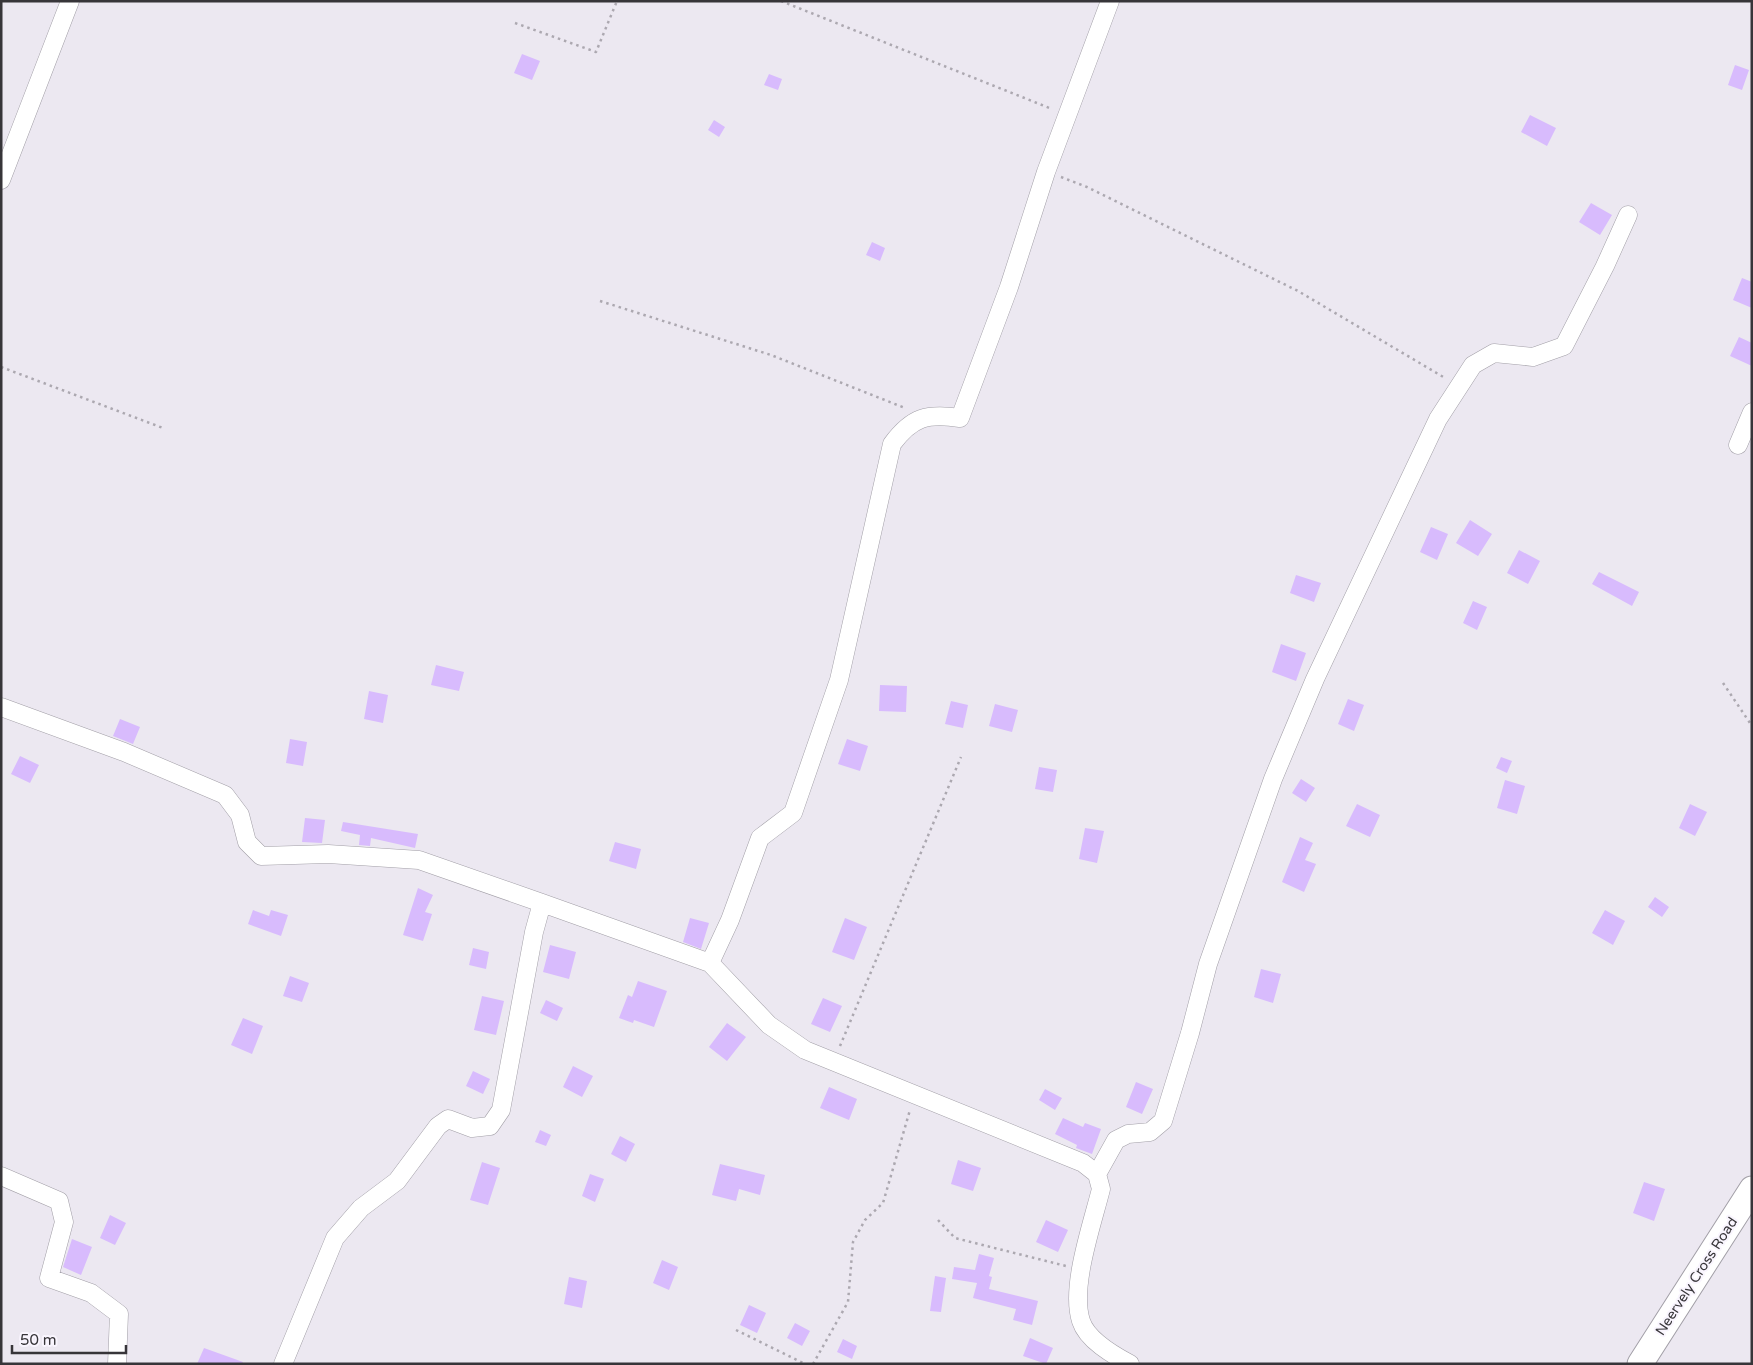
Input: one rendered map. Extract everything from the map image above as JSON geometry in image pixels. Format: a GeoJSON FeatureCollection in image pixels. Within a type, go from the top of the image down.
{"type":"FeatureCollection","features":[{"type":"Feature","properties":{"kind":"street"},"geometry":{"type":"LineString","coordinates":[[1,180],[70,1]]}},
{"type":"Feature","properties":{"kind":"street"},"geometry":{"type":"LineString","coordinates":[[710,963],[730,920],[760,838],[793,813],[839,680],[892,444],[902,430],[915,421],[939,415],[960,418],[1009,287],[1046,172],[1110,1]]}},
{"type":"Feature","properties":{"kind":"street"},"geometry":{"type":"LineString","coordinates":[[1097,1174],[1116,1140],[1128,1134],[1150,1132],[1163,1121],[1208,964],[1273,780],[1315,679],[1372,555],[1438,419],[1473,366],[1494,353],[1533,357],[1564,346],[1601,275],[1628,215]]}},
{"type":"Feature","properties":{"kind":"street"},"geometry":{"type":"LineString","coordinates":[[1738,445],[1752,412]]}},
{"type":"Feature","properties":{"kind":"street"},"geometry":{"type":"LineString","coordinates":[[1,706],[124,752],[224,795],[240,815],[248,842],[261,856],[328,854],[419,860],[710,963],[769,1025],[805,1050],[1083,1163],[1097,1174],[1101,1189],[1076,1292],[1081,1323],[1103,1349],[1130,1364]]}},
{"type":"Feature","properties":{"kind":"street"},"geometry":{"type":"LineString","coordinates":[[283,1364],[335,1238],[361,1208],[397,1181],[438,1126],[448,1119],[472,1128],[490,1126],[501,1110],[534,932],[542,903]]}},
{"type":"Feature","properties":{"kind":"street"},"geometry":{"type":"LineString","coordinates":[[1,1176],[59,1200],[64,1222],[49,1278],[91,1293],[119,1314],[117,1364]]}},
{"type":"Feature","properties":{"kind":"street","name":"Neervely Cross Road"},"geometry":{"type":"LineString","coordinates":[[1640,1364],[1752,1189]]}},
{"type":"Feature","properties":{"kind":"path"},"geometry":{"type":"LineString","coordinates":[[515,23],[596,52],[617,1]]}},
{"type":"Feature","properties":{"kind":"path"},"geometry":{"type":"LineString","coordinates":[[781,1],[945,65],[1067,116]]}},
{"type":"Feature","properties":{"kind":"path"},"geometry":{"type":"LineString","coordinates":[[1046,172],[1088,187],[1298,291],[1460,386]]}},
{"type":"Feature","properties":{"kind":"path"},"geometry":{"type":"LineString","coordinates":[[600,301],[771,355],[889,400],[908,410],[915,421]]}},
{"type":"Feature","properties":{"kind":"path"},"geometry":{"type":"LineString","coordinates":[[1,368],[162,428]]}},
{"type":"Feature","properties":{"kind":"path"},"geometry":{"type":"LineString","coordinates":[[1722,683],[1752,726]]}},
{"type":"Feature","properties":{"kind":"path"},"geometry":{"type":"LineString","coordinates":[[834,1062],[961,757]]}},
{"type":"Feature","properties":{"kind":"path"},"geometry":{"type":"LineString","coordinates":[[813,1364],[848,1302],[853,1242],[865,1220],[883,1203],[902,1144],[914,1094]]}},
{"type":"Feature","properties":{"kind":"path"},"geometry":{"type":"LineString","coordinates":[[938,1220],[956,1238],[1051,1261],[1081,1272]]}},
{"type":"Feature","properties":{"kind":"path"},"geometry":{"type":"LineString","coordinates":[[736,1330],[805,1364]]}},
{"type":"Feature","properties":{"kind":"building"},"geometry":{"type":"Polygon","coordinates":[[[522,54],[540,61],[532,80],[514,73],[522,54]]]}},
{"type":"Feature","properties":{"kind":"building"},"geometry":{"type":"Polygon","coordinates":[[[1735,65],[1749,70],[1742,90],[1728,85],[1735,65]]]}},
{"type":"Feature","properties":{"kind":"building"},"geometry":{"type":"Polygon","coordinates":[[[769,74],[782,79],[778,90],[764,85],[769,74]]]}},
{"type":"Feature","properties":{"kind":"building"},"geometry":{"type":"Polygon","coordinates":[[[1530,115],[1556,128],[1547,146],[1521,132],[1530,115]]]}},
{"type":"Feature","properties":{"kind":"building"},"geometry":{"type":"Polygon","coordinates":[[[714,120],[725,127],[719,137],[708,130],[714,120]]]}},
{"type":"Feature","properties":{"kind":"building"},"geometry":{"type":"Polygon","coordinates":[[[1591,203],[1612,215],[1600,235],[1579,222],[1591,203]]]}},
{"type":"Feature","properties":{"kind":"building"},"geometry":{"type":"Polygon","coordinates":[[[872,242],[885,248],[880,261],[866,255],[872,242]]]}},
{"type":"Feature","properties":{"kind":"building"},"geometry":{"type":"Polygon","coordinates":[[[1742,278],[1752,282],[1752,308],[1733,300],[1742,278]]]}},
{"type":"Feature","properties":{"kind":"building"},"geometry":{"type":"Polygon","coordinates":[[[1739,337],[1752,343],[1752,366],[1730,356],[1739,337]]]}},
{"type":"Feature","properties":{"kind":"building"},"geometry":{"type":"Polygon","coordinates":[[[1470,520],[1492,534],[1478,556],[1456,543],[1470,520]]]}},
{"type":"Feature","properties":{"kind":"building"},"geometry":{"type":"Polygon","coordinates":[[[1431,527],[1448,534],[1437,560],[1420,552],[1431,527]]]}},
{"type":"Feature","properties":{"kind":"building"},"geometry":{"type":"Polygon","coordinates":[[[1519,550],[1540,561],[1528,584],[1507,573],[1519,550]]]}},
{"type":"Feature","properties":{"kind":"building"},"geometry":{"type":"Polygon","coordinates":[[[1599,572],[1639,592],[1632,606],[1592,584],[1599,572]]]}},
{"type":"Feature","properties":{"kind":"building"},"geometry":{"type":"Polygon","coordinates":[[[1296,575],[1321,583],[1314,602],[1290,593],[1296,575]]]}},
{"type":"Feature","properties":{"kind":"building"},"geometry":{"type":"Polygon","coordinates":[[[1473,601],[1487,607],[1477,630],[1463,623],[1473,601]]]}},
{"type":"Feature","properties":{"kind":"building"},"geometry":{"type":"Polygon","coordinates":[[[1281,644],[1306,653],[1296,681],[1272,672],[1281,644]]]}},
{"type":"Feature","properties":{"kind":"building"},"geometry":{"type":"Polygon","coordinates":[[[436,665],[464,672],[459,691],[431,685],[436,665]]]}},
{"type":"Feature","properties":{"kind":"building"},"geometry":{"type":"Polygon","coordinates":[[[880,685],[907,686],[906,712],[879,711],[880,685]]]}},
{"type":"Feature","properties":{"kind":"building"},"geometry":{"type":"Polygon","coordinates":[[[369,691],[388,695],[383,723],[364,719],[369,691]]]}},
{"type":"Feature","properties":{"kind":"building"},"geometry":{"type":"Polygon","coordinates":[[[1348,699],[1364,705],[1354,731],[1338,724],[1348,699]]]}},
{"type":"Feature","properties":{"kind":"building"},"geometry":{"type":"Polygon","coordinates":[[[951,701],[968,705],[963,728],[945,724],[951,701]]]}},
{"type":"Feature","properties":{"kind":"building"},"geometry":{"type":"Polygon","coordinates":[[[995,704],[1018,710],[1012,732],[989,726],[995,704]]]}},
{"type":"Feature","properties":{"kind":"building"},"geometry":{"type":"Polygon","coordinates":[[[120,719],[140,727],[133,744],[113,736],[120,719]]]}},
{"type":"Feature","properties":{"kind":"building"},"geometry":{"type":"Polygon","coordinates":[[[290,739],[307,742],[303,766],[286,763],[290,739]]]}},
{"type":"Feature","properties":{"kind":"building"},"geometry":{"type":"Polygon","coordinates":[[[847,739],[868,746],[860,771],[838,764],[847,739]]]}},
{"type":"Feature","properties":{"kind":"building"},"geometry":{"type":"Polygon","coordinates":[[[20,756],[39,765],[30,783],[11,774],[20,756]]]}},
{"type":"Feature","properties":{"kind":"building"},"geometry":{"type":"Polygon","coordinates":[[[1501,757],[1512,761],[1507,773],[1496,768],[1501,757]]]}},
{"type":"Feature","properties":{"kind":"building"},"geometry":{"type":"Polygon","coordinates":[[[1039,767],[1057,770],[1053,792],[1035,789],[1039,767]]]}},
{"type":"Feature","properties":{"kind":"building"},"geometry":{"type":"Polygon","coordinates":[[[1301,779],[1315,788],[1306,802],[1292,793],[1301,779]]]}},
{"type":"Feature","properties":{"kind":"building"},"geometry":{"type":"Polygon","coordinates":[[[1505,780],[1525,786],[1517,814],[1497,808],[1505,780]]]}},
{"type":"Feature","properties":{"kind":"building"},"geometry":{"type":"Polygon","coordinates":[[[1357,804],[1380,815],[1370,837],[1346,826],[1357,804]]]}},
{"type":"Feature","properties":{"kind":"building"},"geometry":{"type":"Polygon","coordinates":[[[1690,804],[1707,812],[1695,836],[1679,828],[1690,804]]]}},
{"type":"Feature","properties":{"kind":"building"},"geometry":{"type":"Polygon","coordinates":[[[305,818],[325,820],[322,843],[302,842],[305,818]]]}},
{"type":"Feature","properties":{"kind":"building"},"geometry":{"type":"Polygon","coordinates":[[[343,822],[418,834],[415,848],[371,838],[370,846],[359,845],[360,835],[341,831],[343,822]]]}},
{"type":"Feature","properties":{"kind":"building"},"geometry":{"type":"Polygon","coordinates":[[[1085,828],[1104,831],[1097,863],[1079,859],[1085,828]]]}},
{"type":"Feature","properties":{"kind":"building"},"geometry":{"type":"Polygon","coordinates":[[[1300,837],[1313,843],[1305,860],[1316,864],[1304,892],[1282,882],[1300,837]]]}},
{"type":"Feature","properties":{"kind":"building"},"geometry":{"type":"Polygon","coordinates":[[[615,842],[641,849],[636,869],[609,861],[615,842]]]}},
{"type":"Feature","properties":{"kind":"building"},"geometry":{"type":"Polygon","coordinates":[[[418,888],[433,895],[425,912],[432,914],[423,941],[403,935],[418,888]]]}},
{"type":"Feature","properties":{"kind":"building"},"geometry":{"type":"Polygon","coordinates":[[[1655,897],[1669,907],[1662,917],[1648,907],[1655,897]]]}},
{"type":"Feature","properties":{"kind":"building"},"geometry":{"type":"Polygon","coordinates":[[[253,910],[269,916],[271,910],[288,915],[281,936],[248,924],[253,910]]]}},
{"type":"Feature","properties":{"kind":"building"},"geometry":{"type":"Polygon","coordinates":[[[1605,910],[1625,921],[1613,945],[1592,933],[1605,910]]]}},
{"type":"Feature","properties":{"kind":"building"},"geometry":{"type":"Polygon","coordinates":[[[690,918],[709,923],[701,949],[683,942],[690,918]]]}},
{"type":"Feature","properties":{"kind":"building"},"geometry":{"type":"Polygon","coordinates":[[[845,918],[867,927],[854,960],[832,952],[845,918]]]}},
{"type":"Feature","properties":{"kind":"building"},"geometry":{"type":"Polygon","coordinates":[[[550,945],[576,952],[569,979],[543,972],[550,945]]]}},
{"type":"Feature","properties":{"kind":"building"},"geometry":{"type":"Polygon","coordinates":[[[473,948],[489,952],[486,969],[469,965],[473,948]]]}},
{"type":"Feature","properties":{"kind":"building"},"geometry":{"type":"Polygon","coordinates":[[[1261,969],[1281,974],[1273,1003],[1254,997],[1261,969]]]}},
{"type":"Feature","properties":{"kind":"building"},"geometry":{"type":"Polygon","coordinates":[[[290,976],[309,983],[302,1002],[283,996],[290,976]]]}},
{"type":"Feature","properties":{"kind":"building"},"geometry":{"type":"Polygon","coordinates":[[[638,981],[667,991],[654,1027],[634,1020],[633,1023],[619,1018],[628,995],[632,997],[638,981]]]}},
{"type":"Feature","properties":{"kind":"building"},"geometry":{"type":"Polygon","coordinates":[[[482,996],[504,1001],[496,1035],[474,1030],[482,996]]]}},
{"type":"Feature","properties":{"kind":"building"},"geometry":{"type":"Polygon","coordinates":[[[823,998],[842,1006],[830,1032],[811,1024],[823,998]]]}},
{"type":"Feature","properties":{"kind":"building"},"geometry":{"type":"Polygon","coordinates":[[[546,1000],[563,1008],[557,1021],[540,1013],[546,1000]]]}},
{"type":"Feature","properties":{"kind":"building"},"geometry":{"type":"Polygon","coordinates":[[[243,1018],[263,1026],[252,1054],[231,1045],[243,1018]]]}},
{"type":"Feature","properties":{"kind":"building"},"geometry":{"type":"Polygon","coordinates":[[[727,1023],[746,1037],[727,1061],[709,1047],[727,1023]]]}},
{"type":"Feature","properties":{"kind":"building"},"geometry":{"type":"Polygon","coordinates":[[[573,1066],[593,1076],[582,1097],[563,1087],[573,1066]]]}},
{"type":"Feature","properties":{"kind":"building"},"geometry":{"type":"Polygon","coordinates":[[[473,1071],[490,1079],[483,1094],[466,1086],[473,1071]]]}},
{"type":"Feature","properties":{"kind":"building"},"geometry":{"type":"Polygon","coordinates":[[[1136,1082],[1153,1089],[1142,1114],[1126,1107],[1136,1082]]]}},
{"type":"Feature","properties":{"kind":"building"},"geometry":{"type":"Polygon","coordinates":[[[829,1087],[857,1099],[849,1120],[820,1108],[829,1087]]]}},
{"type":"Feature","properties":{"kind":"building"},"geometry":{"type":"Polygon","coordinates":[[[1045,1089],[1062,1098],[1055,1110],[1039,1100],[1045,1089]]]}},
{"type":"Feature","properties":{"kind":"building"},"geometry":{"type":"Polygon","coordinates":[[[1063,1118],[1083,1127],[1085,1123],[1101,1129],[1092,1154],[1076,1148],[1077,1145],[1055,1134],[1063,1118]]]}},
{"type":"Feature","properties":{"kind":"building"},"geometry":{"type":"Polygon","coordinates":[[[540,1130],[551,1135],[546,1146],[535,1142],[540,1130]]]}},
{"type":"Feature","properties":{"kind":"building"},"geometry":{"type":"Polygon","coordinates":[[[620,1136],[635,1144],[626,1162],[611,1154],[620,1136]]]}},
{"type":"Feature","properties":{"kind":"building"},"geometry":{"type":"Polygon","coordinates":[[[958,1160],[981,1168],[973,1191],[951,1184],[958,1160]]]}},
{"type":"Feature","properties":{"kind":"building"},"geometry":{"type":"Polygon","coordinates":[[[482,1162],[500,1168],[488,1205],[470,1200],[482,1162]]]}},
{"type":"Feature","properties":{"kind":"building"},"geometry":{"type":"Polygon","coordinates":[[[720,1164],[765,1175],[760,1195],[739,1189],[736,1201],[712,1195],[720,1164]]]}},
{"type":"Feature","properties":{"kind":"building"},"geometry":{"type":"Polygon","coordinates":[[[590,1174],[604,1179],[595,1202],[582,1196],[590,1174]]]}},
{"type":"Feature","properties":{"kind":"building"},"geometry":{"type":"Polygon","coordinates":[[[1644,1182],[1665,1189],[1654,1221],[1633,1213],[1644,1182]]]}},
{"type":"Feature","properties":{"kind":"building"},"geometry":{"type":"Polygon","coordinates":[[[110,1215],[126,1223],[115,1245],[100,1238],[110,1215]]]}},
{"type":"Feature","properties":{"kind":"building"},"geometry":{"type":"Polygon","coordinates":[[[1046,1220],[1068,1230],[1058,1252],[1036,1242],[1046,1220]]]}},
{"type":"Feature","properties":{"kind":"building"},"geometry":{"type":"Polygon","coordinates":[[[72,1239],[92,1247],[81,1275],[63,1267],[72,1239]]]}},
{"type":"Feature","properties":{"kind":"building"},"geometry":{"type":"Polygon","coordinates":[[[979,1254],[994,1258],[989,1276],[992,1277],[989,1289],[1038,1301],[1032,1325],[1013,1320],[1016,1309],[973,1298],[977,1283],[952,1279],[954,1267],[975,1270],[979,1254]]]}},
{"type":"Feature","properties":{"kind":"building"},"geometry":{"type":"Polygon","coordinates":[[[662,1260],[678,1267],[669,1290],[653,1283],[662,1260]]]}},
{"type":"Feature","properties":{"kind":"building"},"geometry":{"type":"Polygon","coordinates":[[[935,1276],[946,1278],[941,1312],[930,1311],[935,1276]]]}},
{"type":"Feature","properties":{"kind":"building"},"geometry":{"type":"Polygon","coordinates":[[[569,1277],[587,1281],[582,1308],[564,1304],[569,1277]]]}},
{"type":"Feature","properties":{"kind":"building"},"geometry":{"type":"Polygon","coordinates":[[[749,1305],[766,1313],[757,1333],[740,1325],[749,1305]]]}},
{"type":"Feature","properties":{"kind":"building"},"geometry":{"type":"Polygon","coordinates":[[[795,1323],[810,1331],[802,1346],[787,1338],[795,1323]]]}},
{"type":"Feature","properties":{"kind":"building"},"geometry":{"type":"Polygon","coordinates":[[[1030,1338],[1053,1348],[1046,1364],[1023,1356],[1030,1338]]]}},
{"type":"Feature","properties":{"kind":"building"},"geometry":{"type":"Polygon","coordinates":[[[843,1339],[857,1346],[852,1359],[837,1352],[843,1339]]]}},
{"type":"Feature","properties":{"kind":"building"},"geometry":{"type":"Polygon","coordinates":[[[204,1348],[243,1362],[242,1364],[197,1364],[204,1348]]]}}]}
